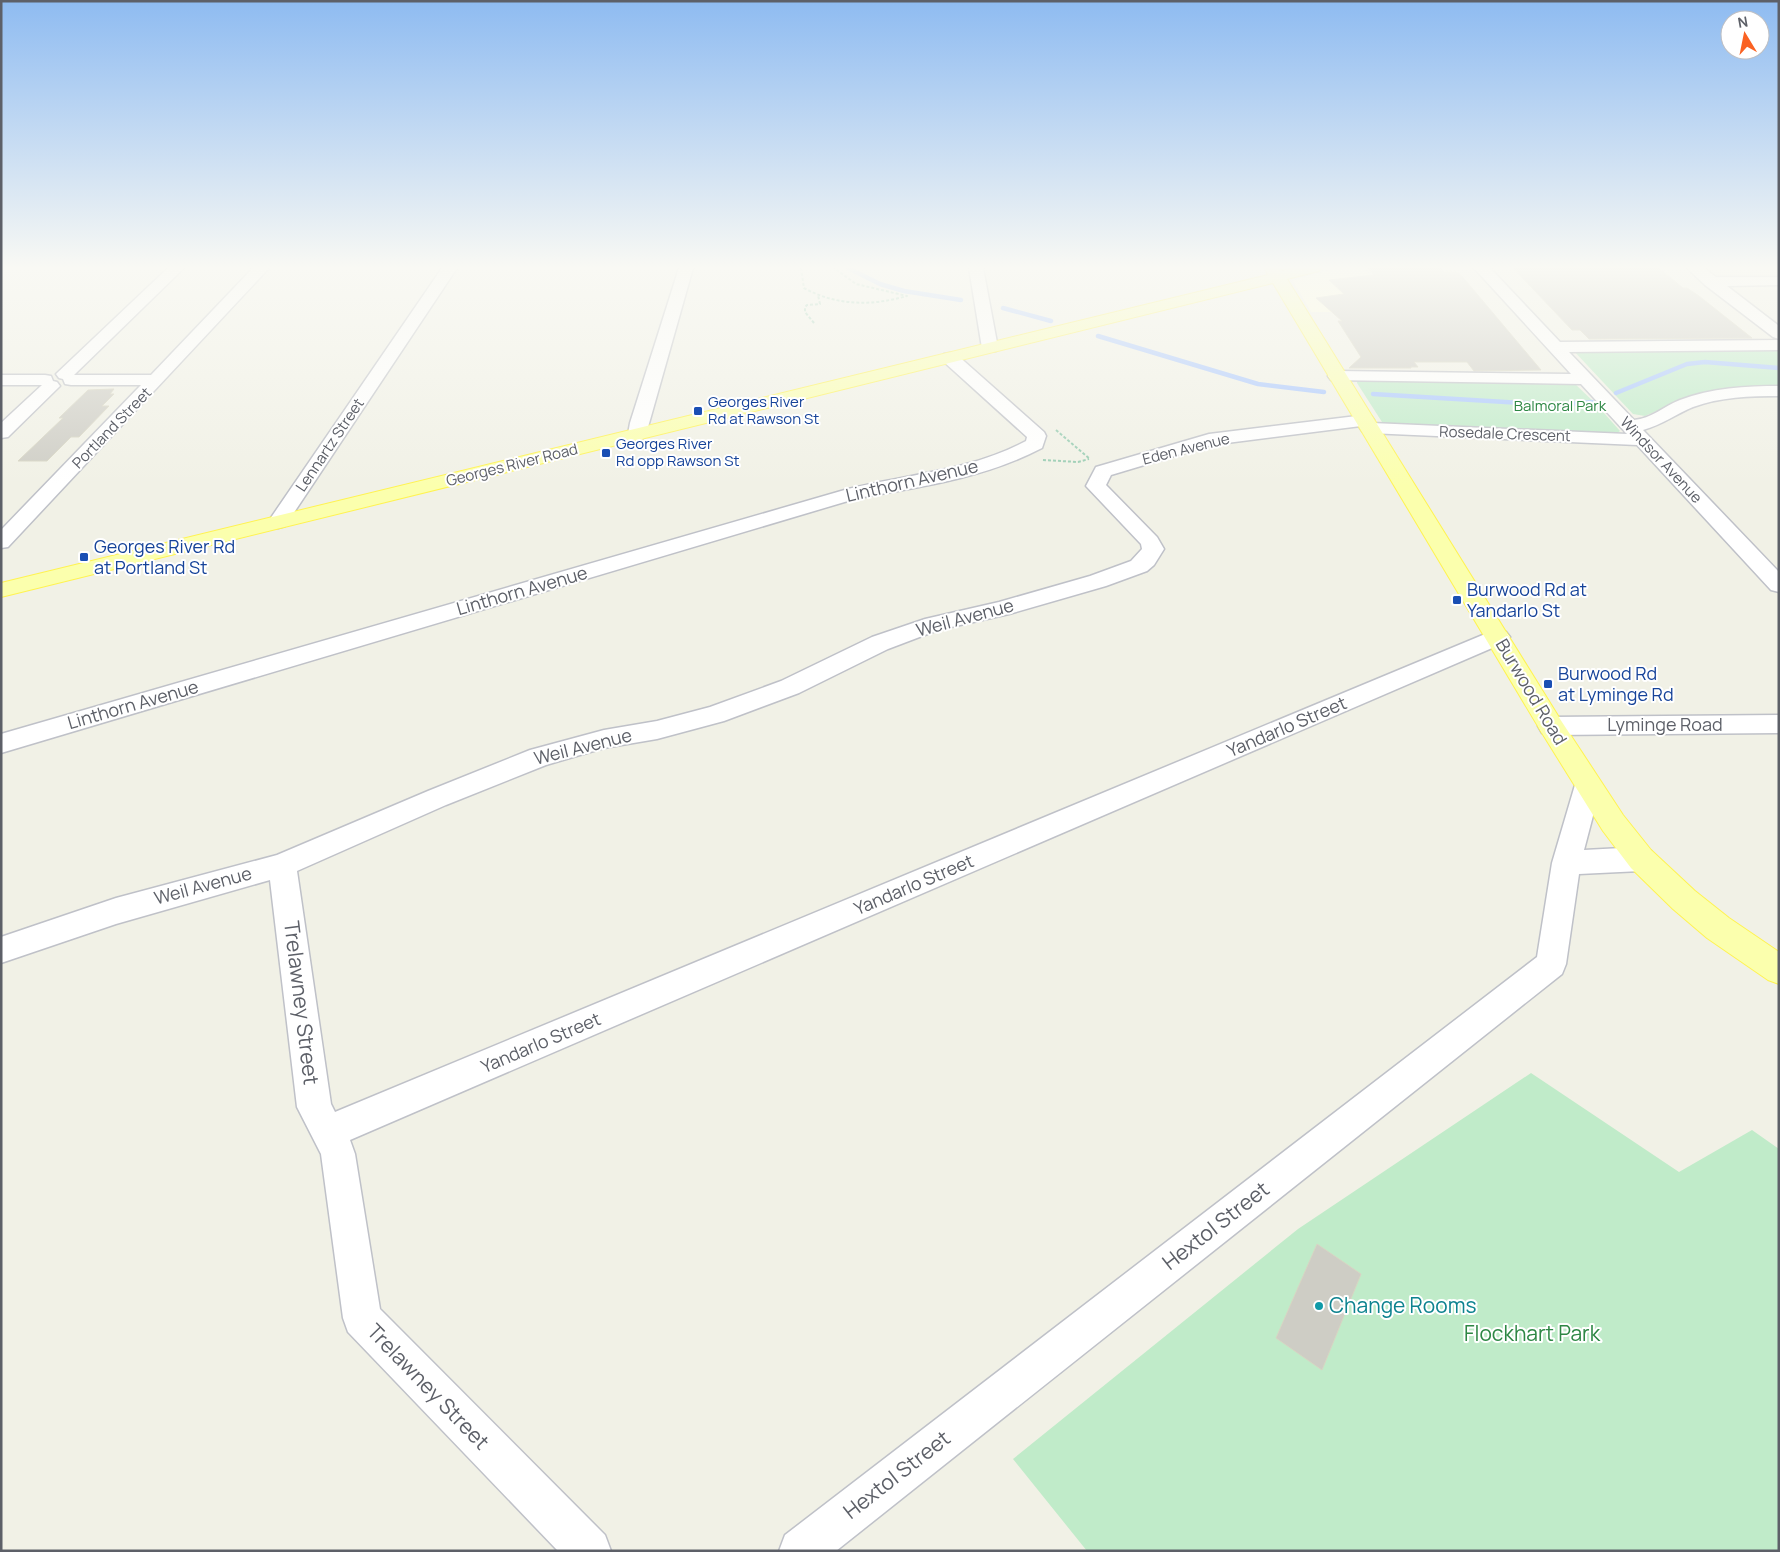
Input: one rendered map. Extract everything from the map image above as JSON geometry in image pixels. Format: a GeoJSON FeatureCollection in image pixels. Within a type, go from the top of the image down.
{"type":"FeatureCollection","features":[{"type":"Feature","properties":{"kind":"main road","name":"Georges River Road"},"geometry":{"type":"LineString","coordinates":[[1,590],[1019,340]]}},
{"type":"Feature","properties":{"kind":"main road","name":"Burwood Road"},"geometry":{"type":"LineString","coordinates":[[1316,340],[1551,726],[1613,823],[1641,859],[1698,912],[1779,970]]}},
{"type":"Feature","properties":{"kind":"street"},"geometry":{"type":"LineString","coordinates":[[1,380],[64,384],[68,377],[105,340]]}},
{"type":"Feature","properties":{"kind":"street","name":"Portland Street"},"geometry":{"type":"LineString","coordinates":[[1,542],[194,340]]}},
{"type":"Feature","properties":{"kind":"street","name":"Lennartz Street"},"geometry":{"type":"LineString","coordinates":[[278,522],[401,340]]}},
{"type":"Feature","properties":{"kind":"street"},"geometry":{"type":"LineString","coordinates":[[637,434],[664,340]]}},
{"type":"Feature","properties":{"kind":"street"},"geometry":{"type":"LineString","coordinates":[[989,340],[990,348]]}},
{"type":"Feature","properties":{"kind":"street","name":"Windsor Avenue"},"geometry":{"type":"LineString","coordinates":[[1550,340],[1641,440],[1779,585]]}},
{"type":"Feature","properties":{"kind":"street"},"geometry":{"type":"LineString","coordinates":[[1556,347],[1779,345]]}},
{"type":"Feature","properties":{"kind":"street","name":"Linthorn Avenue"},"geometry":{"type":"LineString","coordinates":[[1,744],[855,493],[926,480],[975,467],[1028,449],[1035,444],[1037,436],[950,358]]}},
{"type":"Feature","properties":{"kind":"street"},"geometry":{"type":"LineString","coordinates":[[1337,376],[1585,379]]}},
{"type":"Feature","properties":{"kind":"street"},"geometry":{"type":"LineString","coordinates":[[68,377],[157,380]]}},
{"type":"Feature","properties":{"kind":"street"},"geometry":{"type":"LineString","coordinates":[[1,433],[48,383]]}},
{"type":"Feature","properties":{"kind":"street"},"geometry":{"type":"LineString","coordinates":[[1629,426],[1644,425],[1686,404],[1709,398],[1742,392],[1779,391]]}},
{"type":"Feature","properties":{"kind":"street","name":"Rosedale Crescent"},"geometry":{"type":"LineString","coordinates":[[1367,424],[1641,440]]}},
{"type":"Feature","properties":{"kind":"street","name":"Eden Avenue"},"geometry":{"type":"LineString","coordinates":[[1150,542],[1096,486],[1102,471],[1209,440],[1367,424]]}},
{"type":"Feature","properties":{"kind":"street","name":"Weil Avenue"},"geometry":{"type":"LineString","coordinates":[[1,950],[116,911],[282,865],[437,798],[539,757],[604,738],[658,730],[715,715],[790,688],[880,643],[934,624],[1002,608],[1114,575],[1139,566],[1146,560],[1153,549],[1150,542]]}},
{"type":"Feature","properties":{"kind":"street","name":"Yandarlo Street"},"geometry":{"type":"LineString","coordinates":[[330,1132],[1498,637]]}},
{"type":"Feature","properties":{"kind":"street","name":"Lyminge Road"},"geometry":{"type":"LineString","coordinates":[[1551,726],[1779,724]]}},
{"type":"Feature","properties":{"kind":"street","name":"Hextol Street"},"geometry":{"type":"LineString","coordinates":[[801,1551],[1551,964],[1566,863],[1588,785]]}},
{"type":"Feature","properties":{"kind":"street"},"geometry":{"type":"LineString","coordinates":[[1566,863],[1641,859]]}},
{"type":"Feature","properties":{"kind":"street","name":"Trelawney Street"},"geometry":{"type":"LineString","coordinates":[[282,865],[314,1107],[319,1118],[330,1132],[338,1154],[362,1318],[589,1551]]}},
{"type":"Feature","properties":{"kind":"path"},"geometry":{"type":"LineString","coordinates":[[1040,460],[1078,462],[1090,459],[1094,463]]}},
{"type":"Feature","properties":{"kind":"green space"},"geometry":{"type":"Polygon","coordinates":[[[1572,349],[1779,349],[1779,387],[1690,397],[1645,416],[1633,414],[1572,349]]]}},
{"type":"Feature","properties":{"kind":"green space","name":"Balmoral Park"},"geometry":{"type":"Polygon","coordinates":[[[1361,379],[1573,382],[1620,431],[1616,434],[1392,425],[1382,422],[1357,383],[1361,379]]]}},
{"type":"Feature","properties":{"kind":"green space","name":"Flockhart Park"},"geometry":{"type":"Polygon","coordinates":[[[1531,1073],[1679,1172],[1752,1130],[1779,1149],[1779,1551],[1087,1551],[1013,1459],[1298,1229],[1531,1073]]]}},
{"type":"Feature","properties":{"kind":"building"},"geometry":{"type":"Polygon","coordinates":[[[1350,340],[1516,340],[1541,370],[1474,371],[1467,362],[1414,362],[1418,367],[1411,368],[1349,368],[1361,357],[1350,340]]]}},
{"type":"Feature","properties":{"kind":"building"},"geometry":{"type":"Polygon","coordinates":[[[114,389],[110,394],[114,394],[102,406],[109,406],[79,437],[71,437],[47,461],[18,461],[63,418],[59,418],[88,390],[114,389]]]}},
{"type":"Feature","properties":{"kind":"building","name":"Change Rooms"},"geometry":{"type":"Polygon","coordinates":[[[1317,1244],[1361,1274],[1322,1370],[1276,1338],[1317,1244]]]}},
{"type":"Feature","properties":{"kind":"waterway"},"geometry":{"type":"LineString","coordinates":[[1113,340],[1258,384],[1324,392]]}},
{"type":"Feature","properties":{"kind":"waterway"},"geometry":{"type":"LineString","coordinates":[[1616,393],[1687,364],[1705,362],[1779,368]]}},
{"type":"Feature","properties":{"kind":"waterway"},"geometry":{"type":"LineString","coordinates":[[1373,394],[1557,405],[1592,402]]}},
{"type":"Feature","properties":{"kind":"place","name":"Georges River Rd at Rawson St"},"geometry":{"type":"Point","coordinates":[698,411]}},
{"type":"Feature","properties":{"kind":"place","name":"Georges River Rd opp Rawson St"},"geometry":{"type":"Point","coordinates":[606,453]}},
{"type":"Feature","properties":{"kind":"place","name":"Georges River Rd at Portland St"},"geometry":{"type":"Point","coordinates":[84,557]}},
{"type":"Feature","properties":{"kind":"place","name":"Burwood Rd at Yandarlo St"},"geometry":{"type":"Point","coordinates":[1457,600]}},
{"type":"Feature","properties":{"kind":"place","name":"Burwood Rd at Lyminge Rd"},"geometry":{"type":"Point","coordinates":[1548,684]}},
{"type":"Feature","properties":{"kind":"place","name":"Change Rooms"},"geometry":{"type":"Point","coordinates":[1319,1306]}}]}
